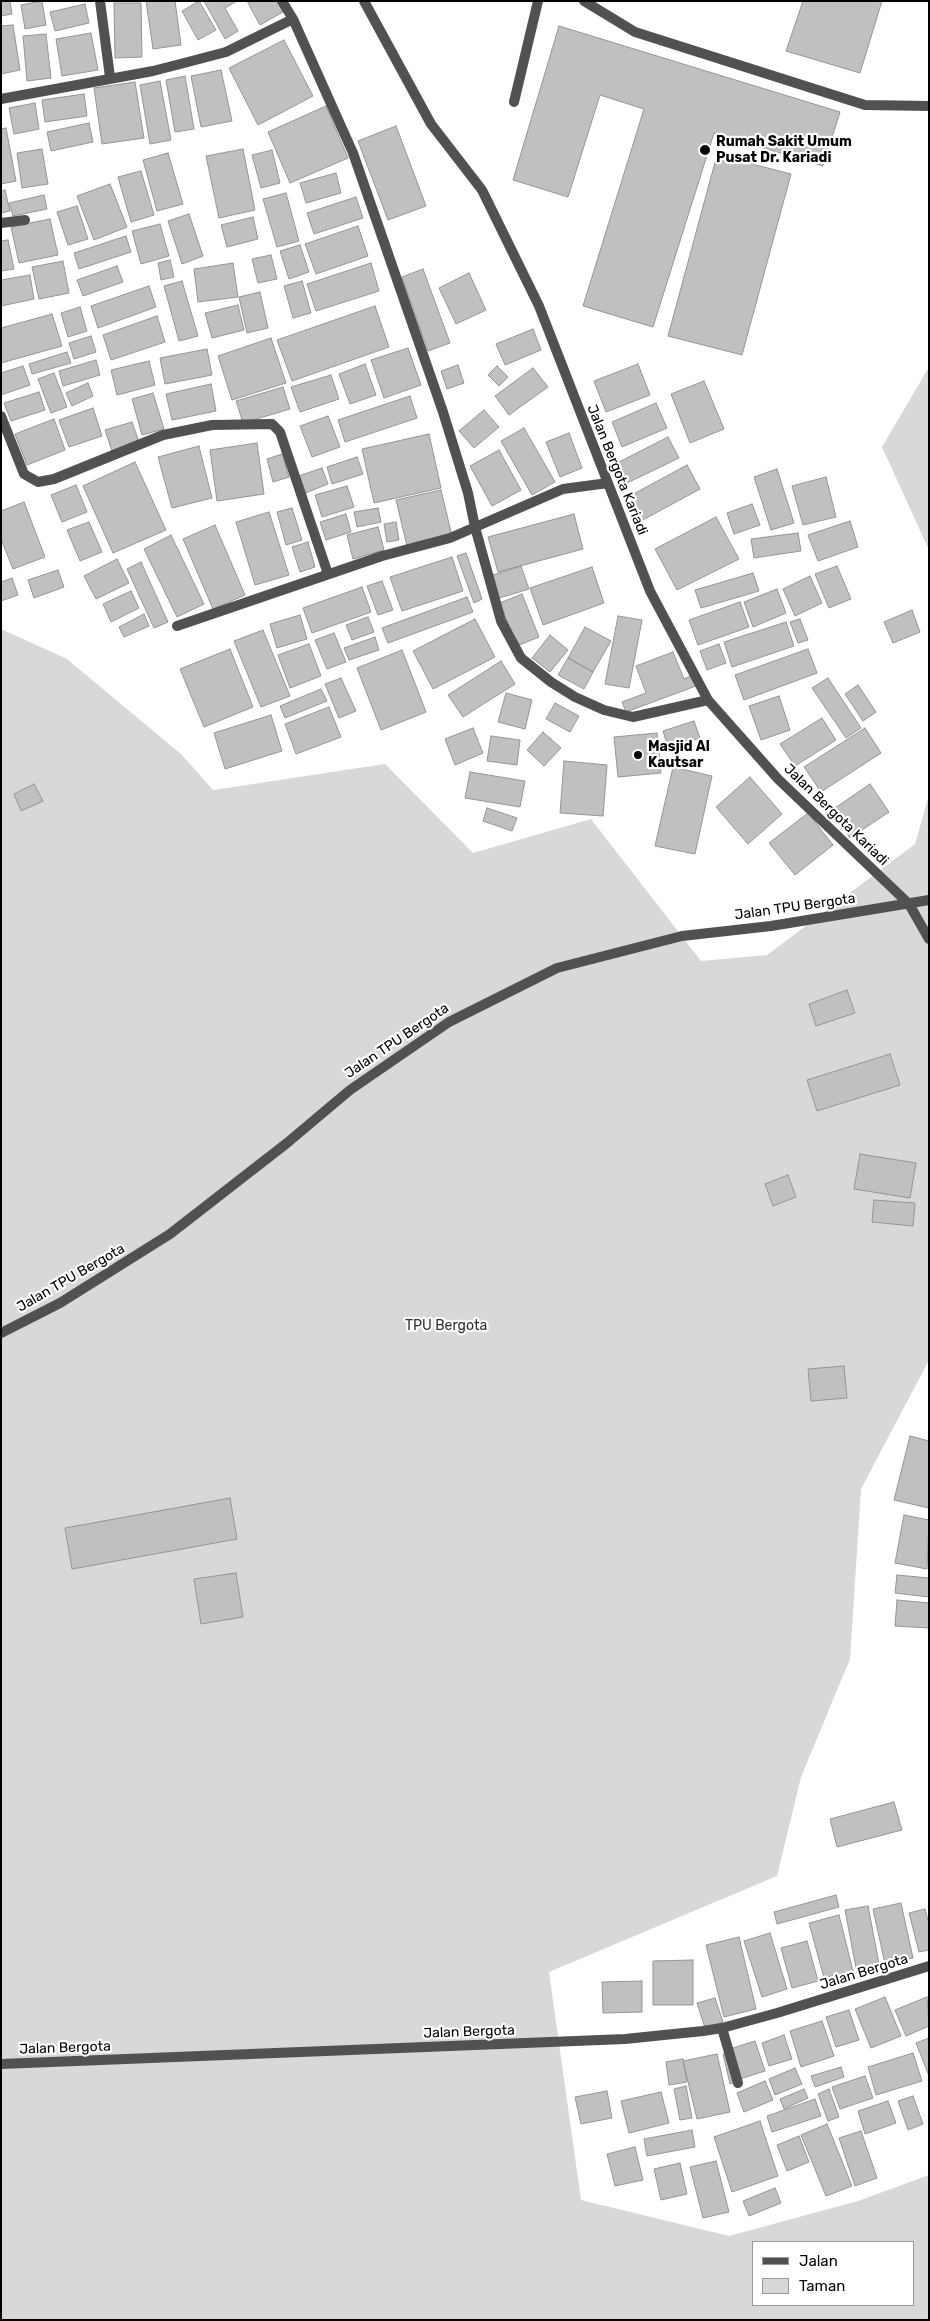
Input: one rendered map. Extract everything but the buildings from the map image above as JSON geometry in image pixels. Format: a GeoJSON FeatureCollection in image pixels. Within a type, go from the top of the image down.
{"type":"FeatureCollection","features":[{"type":"Feature","properties":{"kind":"street"},"geometry":{"type":"LineString","coordinates":[[100,1],[110,77]]}},
{"type":"Feature","properties":{"kind":"street"},"geometry":{"type":"LineString","coordinates":[[282,1],[292,19],[352,153],[443,412],[468,493],[474,527],[501,620],[521,658],[551,682],[604,710],[633,717],[708,700]]}},
{"type":"Feature","properties":{"kind":"street","name":"Jalan Bergota Kariadi"},"geometry":{"type":"LineString","coordinates":[[364,1],[431,124],[482,190],[539,306],[650,591],[708,700],[778,779],[909,904]]}},
{"type":"Feature","properties":{"kind":"street"},"geometry":{"type":"LineString","coordinates":[[514,102],[538,1]]}},
{"type":"Feature","properties":{"kind":"street"},"geometry":{"type":"LineString","coordinates":[[584,1],[635,32],[866,105],[929,106]]}},
{"type":"Feature","properties":{"kind":"street"},"geometry":{"type":"LineString","coordinates":[[1,99],[110,77],[153,71],[226,52],[292,19]]}},
{"type":"Feature","properties":{"kind":"street"},"geometry":{"type":"LineString","coordinates":[[1,223],[26,220]]}},
{"type":"Feature","properties":{"kind":"street"},"geometry":{"type":"LineString","coordinates":[[1,416],[24,474],[38,482],[54,479],[164,435],[212,425],[272,424],[280,432],[328,574]]}},
{"type":"Feature","properties":{"kind":"street"},"geometry":{"type":"LineString","coordinates":[[177,626],[382,556],[450,538],[563,489],[608,483]]}},
{"type":"Feature","properties":{"kind":"street","name":"Jalan TPU Bergota"},"geometry":{"type":"LineString","coordinates":[[1,1333],[60,1303],[170,1234],[287,1143],[350,1090],[449,1022],[557,968],[682,936],[771,926],[929,900]]}},
{"type":"Feature","properties":{"kind":"street"},"geometry":{"type":"LineString","coordinates":[[909,904],[929,939]]}},
{"type":"Feature","properties":{"kind":"street","name":"Jalan Bergota"},"geometry":{"type":"LineString","coordinates":[[1,2064],[616,2040],[722,2028],[929,1966]]}},
{"type":"Feature","properties":{"kind":"street"},"geometry":{"type":"LineString","coordinates":[[722,2028],[738,2082]]}},
{"type":"Feature","properties":{"kind":"green space"},"geometry":{"type":"Polygon","coordinates":[[[929,367],[929,550],[882,447],[929,367]]]}},
{"type":"Feature","properties":{"kind":"green space","name":"TPU Bergota"},"geometry":{"type":"Polygon","coordinates":[[[1,629],[67,659],[181,754],[213,790],[385,764],[473,853],[591,819],[701,961],[767,955],[915,844],[929,795],[929,1360],[861,1489],[850,1659],[801,1777],[777,1876],[549,1972],[581,2200],[729,2236],[858,2201],[929,2175],[929,2320],[1,2320],[1,629]]]}},
{"type":"Feature","properties":{"kind":"place","name":"Rumah Sakit Umum Pusat Dr. Kariadi"},"geometry":{"type":"Point","coordinates":[705,150]}},
{"type":"Feature","properties":{"kind":"place","name":"Masjid Al Kautsar"},"geometry":{"type":"Point","coordinates":[638,755]}}]}
